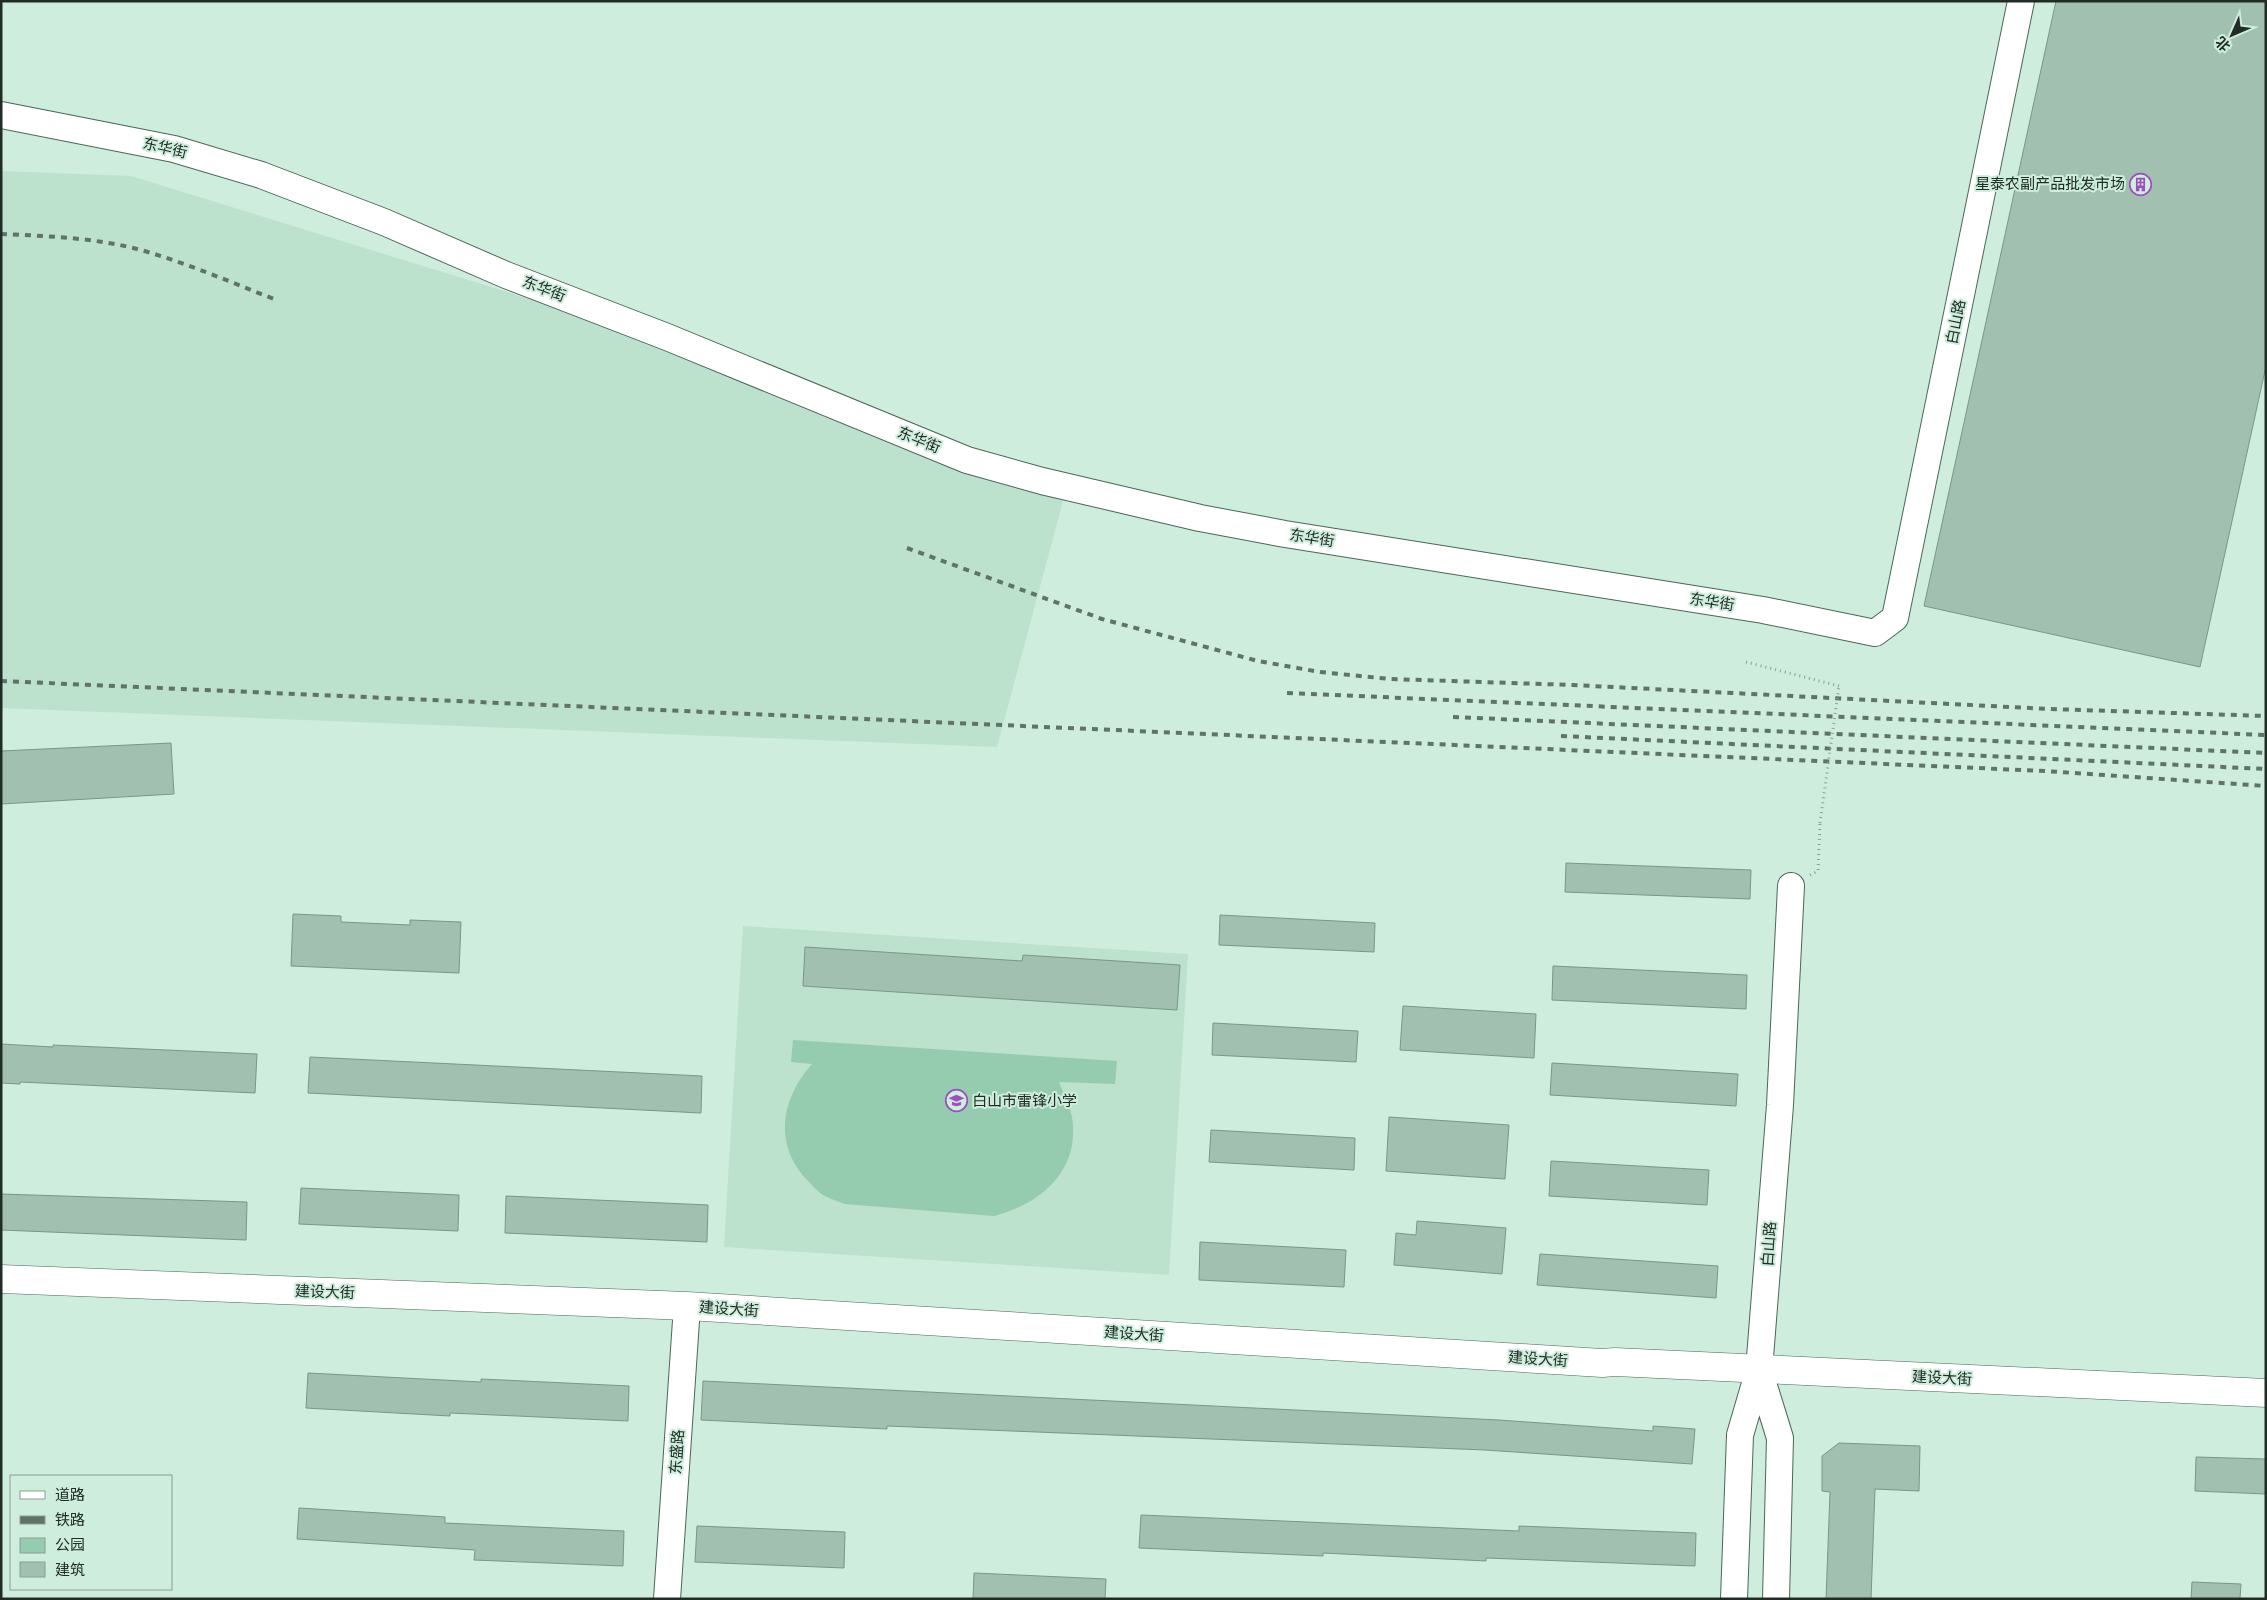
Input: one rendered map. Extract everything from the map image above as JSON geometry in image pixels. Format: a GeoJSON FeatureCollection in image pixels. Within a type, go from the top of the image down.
{"type":"FeatureCollection","features":[{"type":"Feature","properties":{"kind":"main road","name":"建设大街"},"geometry":{"type":"LineString","coordinates":[[1,1279],[687,1306],[1602,1363],[2266,1393]]}},
{"type":"Feature","properties":{"kind":"street","name":"白山路"},"geometry":{"type":"LineString","coordinates":[[1875,633],[1895,618],[2021,1]]}},
{"type":"Feature","properties":{"kind":"street","name":"东华街"},"geometry":{"type":"LineString","coordinates":[[1,115],[174,149],[261,175],[384,222],[506,275],[667,337],[967,460],[1042,481],[1200,518],[1285,534],[1763,610],[1875,633]]}},
{"type":"Feature","properties":{"kind":"street","name":"白山路"},"geometry":{"type":"LineString","coordinates":[[1734,1599],[1740,1435],[1760,1370],[1780,1105],[1791,886]]}},
{"type":"Feature","properties":{"kind":"street","name":"东盛路"},"geometry":{"type":"LineString","coordinates":[[666,1599],[687,1306]]}},
{"type":"Feature","properties":{"kind":"street"},"geometry":{"type":"LineString","coordinates":[[1760,1370],[1780,1438],[1776,1599]]}},
{"type":"Feature","properties":{"kind":"path"},"geometry":{"type":"LineString","coordinates":[[1746,662],[1839,686],[1820,823],[1818,871],[1791,886]]}},
{"type":"Feature","properties":{"kind":"shaded area"},"geometry":{"type":"Polygon","coordinates":[[[1,171],[131,176],[598,320],[1063,501],[997,747],[1,708],[1,171]]]}},
{"type":"Feature","properties":{"kind":"shaded area","name":"白山市雷锋小学"},"geometry":{"type":"Polygon","coordinates":[[[743,926],[1188,954],[1169,1275],[724,1247],[743,926]]]}},
{"type":"Feature","properties":{"kind":"green space"},"geometry":{"type":"Polygon","coordinates":[[[793,1040],[1117,1061],[1115,1084],[1059,1082],[1073,1120],[1072,1143],[1068,1159],[1061,1173],[1039,1196],[1010,1211],[994,1216],[845,1204],[817,1191],[797,1168],[790,1153],[785,1123],[787,1108],[801,1078],[812,1064],[791,1062],[793,1040]]]}},
{"type":"Feature","properties":{"kind":"building","name":"星泰农副产品批发市场"},"geometry":{"type":"Polygon","coordinates":[[[2056,1],[2266,1],[2266,366],[2200,667],[1924,606],[2056,1]]]}},
{"type":"Feature","properties":{"kind":"building"},"geometry":{"type":"Polygon","coordinates":[[[171,743],[174,794],[1,804],[1,751],[171,743]]]}},
{"type":"Feature","properties":{"kind":"building"},"geometry":{"type":"Polygon","coordinates":[[[1566,863],[1751,870],[1750,899],[1565,892],[1566,863]]]}},
{"type":"Feature","properties":{"kind":"building"},"geometry":{"type":"Polygon","coordinates":[[[293,914],[341,916],[341,922],[410,925],[410,920],[461,922],[459,973],[291,966],[293,914]]]}},
{"type":"Feature","properties":{"kind":"building"},"geometry":{"type":"Polygon","coordinates":[[[1220,915],[1375,923],[1374,952],[1219,945],[1220,915]]]}},
{"type":"Feature","properties":{"kind":"building"},"geometry":{"type":"Polygon","coordinates":[[[805,947],[1022,961],[1023,955],[1180,965],[1177,1010],[803,986],[805,947]]]}},
{"type":"Feature","properties":{"kind":"building"},"geometry":{"type":"Polygon","coordinates":[[[1553,966],[1747,975],[1746,1009],[1552,1000],[1553,966]]]}},
{"type":"Feature","properties":{"kind":"building"},"geometry":{"type":"Polygon","coordinates":[[[1403,1006],[1536,1014],[1534,1058],[1400,1050],[1403,1006]]]}},
{"type":"Feature","properties":{"kind":"building"},"geometry":{"type":"Polygon","coordinates":[[[1213,1023],[1358,1031],[1356,1062],[1212,1055],[1213,1023]]]}},
{"type":"Feature","properties":{"kind":"building"},"geometry":{"type":"Polygon","coordinates":[[[1,1044],[257,1054],[255,1093],[20,1082],[20,1084],[1,1083],[1,1044]]]}},
{"type":"Feature","properties":{"kind":"building"},"geometry":{"type":"Polygon","coordinates":[[[310,1057],[702,1076],[701,1113],[308,1093],[310,1057]]]}},
{"type":"Feature","properties":{"kind":"building"},"geometry":{"type":"Polygon","coordinates":[[[1552,1063],[1738,1074],[1736,1106],[1550,1095],[1552,1063]]]}},
{"type":"Feature","properties":{"kind":"building"},"geometry":{"type":"Polygon","coordinates":[[[1389,1117],[1509,1125],[1505,1179],[1386,1171],[1389,1117]]]}},
{"type":"Feature","properties":{"kind":"building"},"geometry":{"type":"Polygon","coordinates":[[[1211,1130],[1355,1138],[1354,1170],[1209,1162],[1211,1130]]]}},
{"type":"Feature","properties":{"kind":"building"},"geometry":{"type":"Polygon","coordinates":[[[1551,1161],[1709,1170],[1707,1205],[1549,1196],[1551,1161]]]}},
{"type":"Feature","properties":{"kind":"building"},"geometry":{"type":"Polygon","coordinates":[[[301,1188],[459,1195],[458,1231],[299,1224],[301,1188]]]}},
{"type":"Feature","properties":{"kind":"building"},"geometry":{"type":"Polygon","coordinates":[[[1,1194],[247,1202],[246,1240],[1,1230],[1,1194]]]}},
{"type":"Feature","properties":{"kind":"building"},"geometry":{"type":"Polygon","coordinates":[[[506,1196],[708,1205],[707,1242],[505,1233],[506,1196]]]}},
{"type":"Feature","properties":{"kind":"building"},"geometry":{"type":"Polygon","coordinates":[[[1417,1221],[1506,1228],[1502,1274],[1394,1265],[1396,1233],[1416,1235],[1417,1221]]]}},
{"type":"Feature","properties":{"kind":"building"},"geometry":{"type":"Polygon","coordinates":[[[1200,1242],[1346,1250],[1344,1287],[1199,1280],[1200,1242]]]}},
{"type":"Feature","properties":{"kind":"building"},"geometry":{"type":"Polygon","coordinates":[[[1540,1254],[1718,1266],[1716,1298],[1537,1285],[1540,1254]]]}},
{"type":"Feature","properties":{"kind":"building"},"geometry":{"type":"Polygon","coordinates":[[[308,1373],[481,1382],[481,1379],[629,1386],[628,1421],[450,1413],[450,1416],[306,1408],[308,1373]]]}},
{"type":"Feature","properties":{"kind":"building"},"geometry":{"type":"Polygon","coordinates":[[[703,1381],[1499,1420],[1653,1431],[1653,1426],[1695,1429],[1692,1464],[1485,1450],[887,1426],[887,1429],[701,1420],[703,1381]]]}},
{"type":"Feature","properties":{"kind":"building"},"geometry":{"type":"Polygon","coordinates":[[[1839,1443],[1920,1446],[1919,1491],[1875,1489],[1871,1599],[1826,1599],[1830,1492],[1822,1491],[1822,1456],[1839,1443]]]}},
{"type":"Feature","properties":{"kind":"building"},"geometry":{"type":"Polygon","coordinates":[[[2196,1457],[2266,1459],[2266,1494],[2195,1491],[2196,1457]]]}},
{"type":"Feature","properties":{"kind":"building"},"geometry":{"type":"Polygon","coordinates":[[[299,1508],[445,1517],[445,1523],[624,1531],[623,1566],[474,1560],[475,1550],[297,1539],[299,1508]]]}},
{"type":"Feature","properties":{"kind":"building"},"geometry":{"type":"Polygon","coordinates":[[[1141,1515],[1519,1531],[1519,1526],[1696,1533],[1695,1566],[1486,1558],[1486,1561],[1323,1553],[1323,1556],[1139,1548],[1141,1515]]]}},
{"type":"Feature","properties":{"kind":"building"},"geometry":{"type":"Polygon","coordinates":[[[697,1526],[845,1532],[844,1568],[695,1562],[697,1526]]]}},
{"type":"Feature","properties":{"kind":"building"},"geometry":{"type":"Polygon","coordinates":[[[974,1573],[1106,1579],[1105,1599],[973,1599],[974,1573]]]}},
{"type":"Feature","properties":{"kind":"building"},"geometry":{"type":"Polygon","coordinates":[[[2192,1582],[2241,1584],[2240,1599],[2191,1599],[2192,1582]]]}},
{"type":"Feature","properties":{"kind":"railway"},"geometry":{"type":"LineString","coordinates":[[1,234],[72,238],[141,250],[208,273],[274,299]]}},
{"type":"Feature","properties":{"kind":"railway"},"geometry":{"type":"LineString","coordinates":[[907,548],[1102,619],[1258,661],[1320,672],[1390,679],[1573,685],[2050,709],[2266,716]]}},
{"type":"Feature","properties":{"kind":"railway"},"geometry":{"type":"LineString","coordinates":[[1,681],[2045,771],[2266,786]]}},
{"type":"Feature","properties":{"kind":"railway"},"geometry":{"type":"LineString","coordinates":[[1287,693],[2266,735]]}},
{"type":"Feature","properties":{"kind":"railway"},"geometry":{"type":"LineString","coordinates":[[1453,717],[2266,753]]}},
{"type":"Feature","properties":{"kind":"railway"},"geometry":{"type":"LineString","coordinates":[[1561,736],[2266,769]]}},
{"type":"Feature","properties":{"kind":"place","name":"星泰农副产品批发市场"},"geometry":{"type":"Point","coordinates":[2141,184]}},
{"type":"Feature","properties":{"kind":"place","name":"白山市雷锋小学"},"geometry":{"type":"Point","coordinates":[956,1101]}}]}
